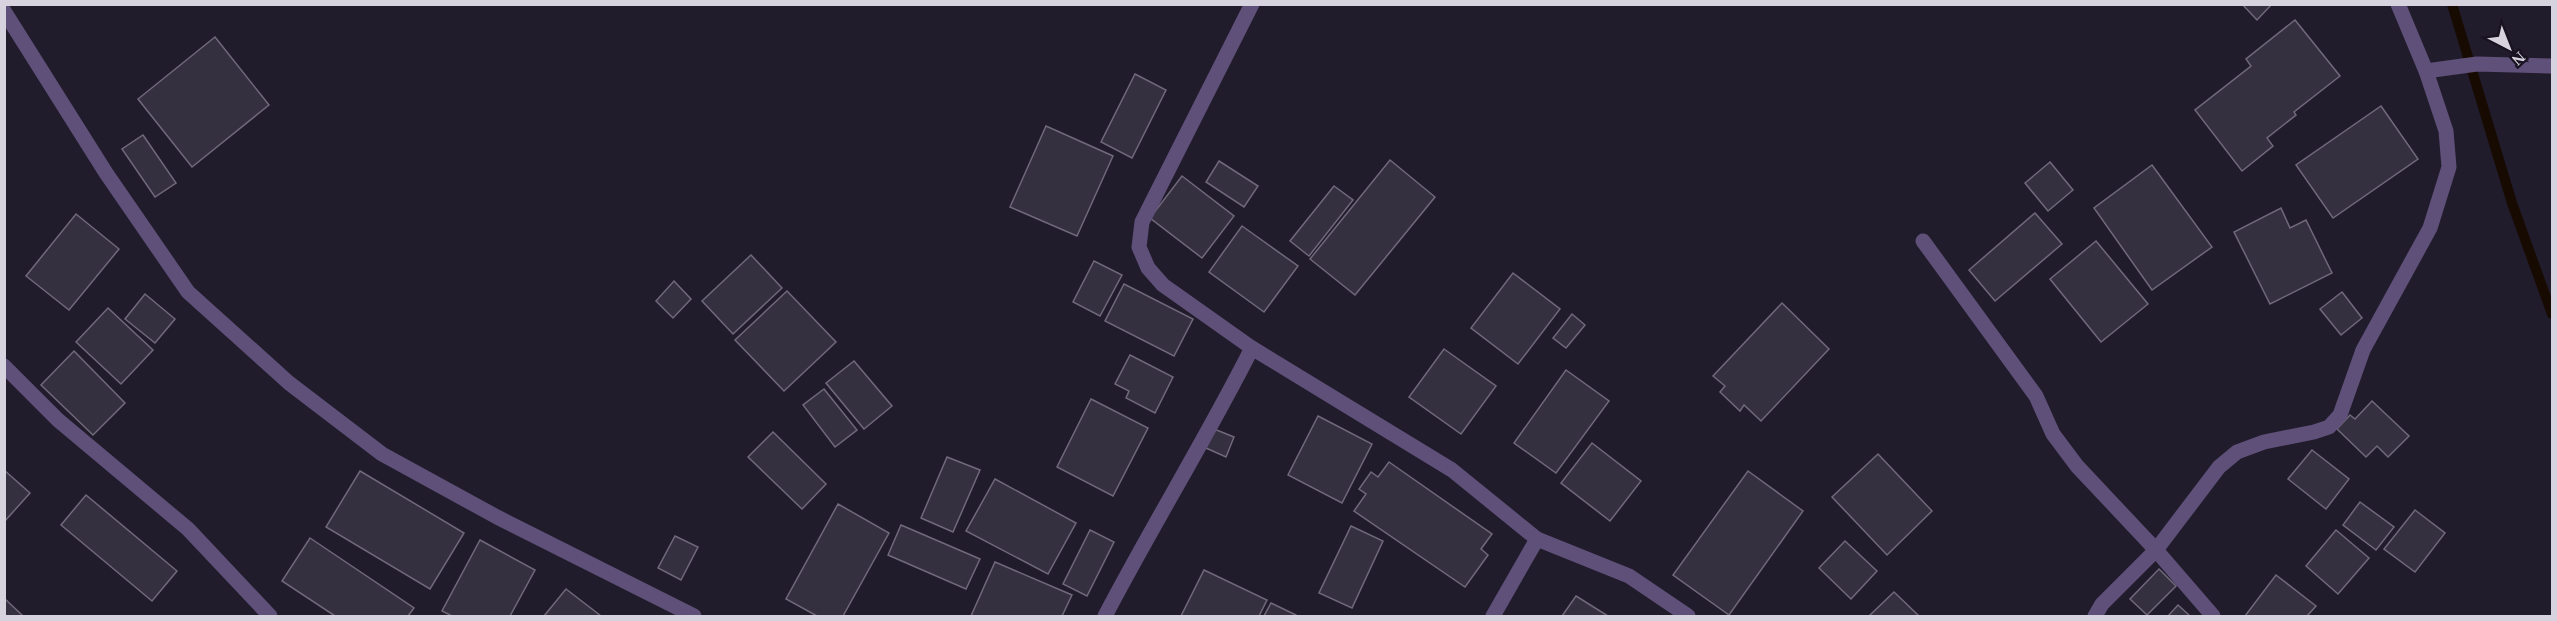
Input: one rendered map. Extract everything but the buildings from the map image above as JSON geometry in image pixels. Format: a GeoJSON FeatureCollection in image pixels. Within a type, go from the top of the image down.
{"type":"FeatureCollection","features":[{"type":"Feature","properties":{"kind":"street"},"geometry":{"type":"LineString","coordinates":[[1252,4],[1142,222],[1139,247],[1148,268],[1163,285],[1252,348],[1452,470],[1537,539],[1629,576],[1688,616]]}},
{"type":"Feature","properties":{"kind":"street"},"geometry":{"type":"LineString","coordinates":[[2095,616],[2102,604],[2156,550],[2219,467],[2237,452],[2264,442],[2329,427],[2340,415],[2363,350],[2430,228],[2449,167],[2446,131],[2426,71],[2398,4]]}},
{"type":"Feature","properties":{"kind":"street"},"geometry":{"type":"LineString","coordinates":[[4,11],[106,173],[188,292],[289,383],[382,454],[497,517],[694,616]]}},
{"type":"Feature","properties":{"kind":"street"},"geometry":{"type":"LineString","coordinates":[[2426,71],[2477,64],[2553,66]]}},
{"type":"Feature","properties":{"kind":"street"},"geometry":{"type":"LineString","coordinates":[[1923,241],[2036,396],[2053,434],[2077,466],[2214,616]]}},
{"type":"Feature","properties":{"kind":"street"},"geometry":{"type":"LineString","coordinates":[[1105,616],[1209,426],[1229,394],[1252,348]]}},
{"type":"Feature","properties":{"kind":"street"},"geometry":{"type":"LineString","coordinates":[[4,366],[58,420],[188,529],[270,616]]}},
{"type":"Feature","properties":{"kind":"street"},"geometry":{"type":"LineString","coordinates":[[1493,616],[1537,539]]}},
{"type":"Feature","properties":{"kind":"waterway"},"geometry":{"type":"LineString","coordinates":[[2452,4],[2512,203],[2552,314]]}}]}
